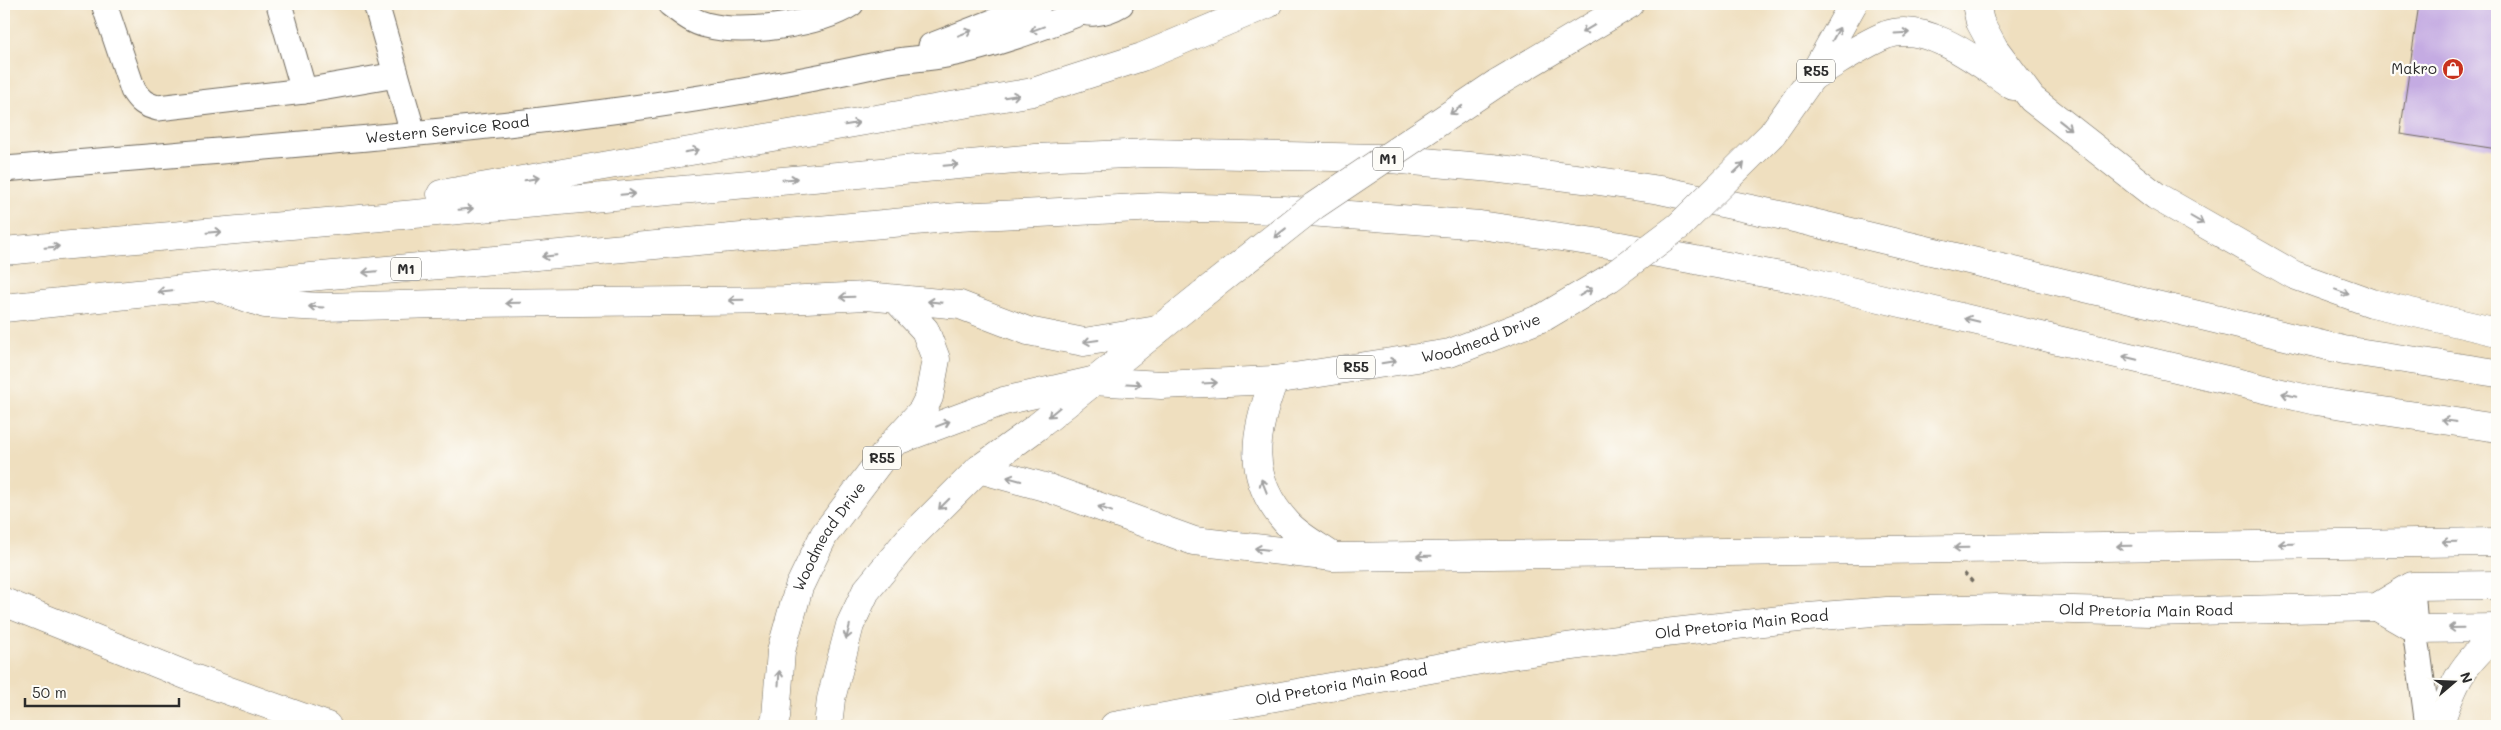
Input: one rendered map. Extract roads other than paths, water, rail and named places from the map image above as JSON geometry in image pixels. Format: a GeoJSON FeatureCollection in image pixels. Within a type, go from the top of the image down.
{"type":"FeatureCollection","features":[{"type":"Feature","properties":{"kind":"main road"},"geometry":{"type":"LineString","coordinates":[[260,228],[312,211],[499,185],[1033,92],[1142,57],[1268,4]]}},
{"type":"Feature","properties":{"kind":"main road","name":"Woodmead Drive"},"geometry":{"type":"LineString","coordinates":[[828,726],[831,699],[850,625],[866,591],[908,540],[978,470],[1037,427],[1092,381],[1314,206],[1497,83],[1630,4]]}},
{"type":"Feature","properties":{"kind":"main road","name":"Woodmead Drive"},"geometry":{"type":"LineString","coordinates":[[773,726],[776,717],[781,650],[799,587],[824,535],[894,442],[1004,400],[1092,381],[1162,385],[1274,380],[1450,352],[1544,317],[1610,278],[1679,226],[1772,134],[1812,76],[1853,4]]}},
{"type":"Feature","properties":{"kind":"main road"},"geometry":{"type":"LineString","coordinates":[[1976,4],[1980,22],[1994,48],[2032,98]]}},
{"type":"Feature","properties":{"kind":"main road"},"geometry":{"type":"LineString","coordinates":[[1812,76],[1885,36],[1908,32],[1921,33],[1951,46],[2032,98],[2156,196],[2294,275],[2372,303],[2497,332]]}},
{"type":"Feature","properties":{"kind":"main road","name":"M1"},"geometry":{"type":"LineString","coordinates":[[4,251],[1036,158],[1150,152],[1379,158],[1492,168],[1660,190],[1789,217],[2012,269],[2344,350],[2497,373]]}},
{"type":"Feature","properties":{"kind":"main road","name":"M1"},"geometry":{"type":"LineString","coordinates":[[4,308],[213,286],[958,217],[1158,207],[1283,210],[1480,226],[1624,247],[1808,281],[2316,402],[2497,428]]}},
{"type":"Feature","properties":{"kind":"main road"},"geometry":{"type":"LineString","coordinates":[[213,286],[265,304],[323,308],[476,303],[784,300],[867,296],[960,304],[1028,331],[1084,342],[1157,330]]}},
{"type":"Feature","properties":{"kind":"main road"},"geometry":{"type":"LineString","coordinates":[[894,442],[922,411],[929,397],[936,359],[925,330],[896,299]]}},
{"type":"Feature","properties":{"kind":"main road"},"geometry":{"type":"LineString","coordinates":[[1274,380],[1260,417],[1256,448],[1261,478],[1270,500],[1289,525],[1333,557]]}},
{"type":"Feature","properties":{"kind":"main road"},"geometry":{"type":"LineString","coordinates":[[978,470],[1048,488],[1194,541],[1333,557],[2497,542]]}},
{"type":"Feature","properties":{"kind":"main road"},"geometry":{"type":"LineString","coordinates":[[2412,586],[2497,585]]}},
{"type":"Feature","properties":{"kind":"main road","name":"Old Pretoria Main Road"},"geometry":{"type":"LineString","coordinates":[[1114,726],[1494,658],[1656,635],[1808,617],[1887,611],[1998,608],[2150,612],[2377,607],[2412,586]]}},
{"type":"Feature","properties":{"kind":"main road"},"geometry":{"type":"LineString","coordinates":[[4,602],[193,678],[327,726]]}},
{"type":"Feature","properties":{"kind":"main road"},"geometry":{"type":"LineString","coordinates":[[2377,607],[2415,629],[2497,628]]}},
{"type":"Feature","properties":{"kind":"main road"},"geometry":{"type":"LineString","coordinates":[[2439,726],[2454,681],[2468,662],[2497,634]]}},
{"type":"Feature","properties":{"kind":"street"},"geometry":{"type":"LineString","coordinates":[[104,4],[133,90],[141,101],[148,106],[158,108],[304,91],[396,75]]}},
{"type":"Feature","properties":{"kind":"street"},"geometry":{"type":"LineString","coordinates":[[279,4],[304,91]]}},
{"type":"Feature","properties":{"kind":"street"},"geometry":{"type":"LineString","coordinates":[[670,4],[687,17],[704,25],[732,30],[752,30],[818,10],[852,4]]}},
{"type":"Feature","properties":{"kind":"street","name":"Western Service Road"},"geometry":{"type":"LineString","coordinates":[[886,62],[1039,4]]}},
{"type":"Feature","properties":{"kind":"street","name":"Western Service Road"},"geometry":{"type":"LineString","coordinates":[[4,169],[413,133],[641,108],[792,84],[886,62],[944,56],[993,44],[1076,8],[1099,12],[1120,4]]}},
{"type":"Feature","properties":{"kind":"street"},"geometry":{"type":"LineString","coordinates":[[382,6],[396,75],[413,133]]}},
{"type":"Feature","properties":{"kind":"street"},"geometry":{"type":"LineString","coordinates":[[2412,586],[2415,629],[2428,726]]}},
{"type":"Feature","properties":{"kind":"place","name":"Makro"},"geometry":{"type":"Point","coordinates":[2453,69]}}]}
